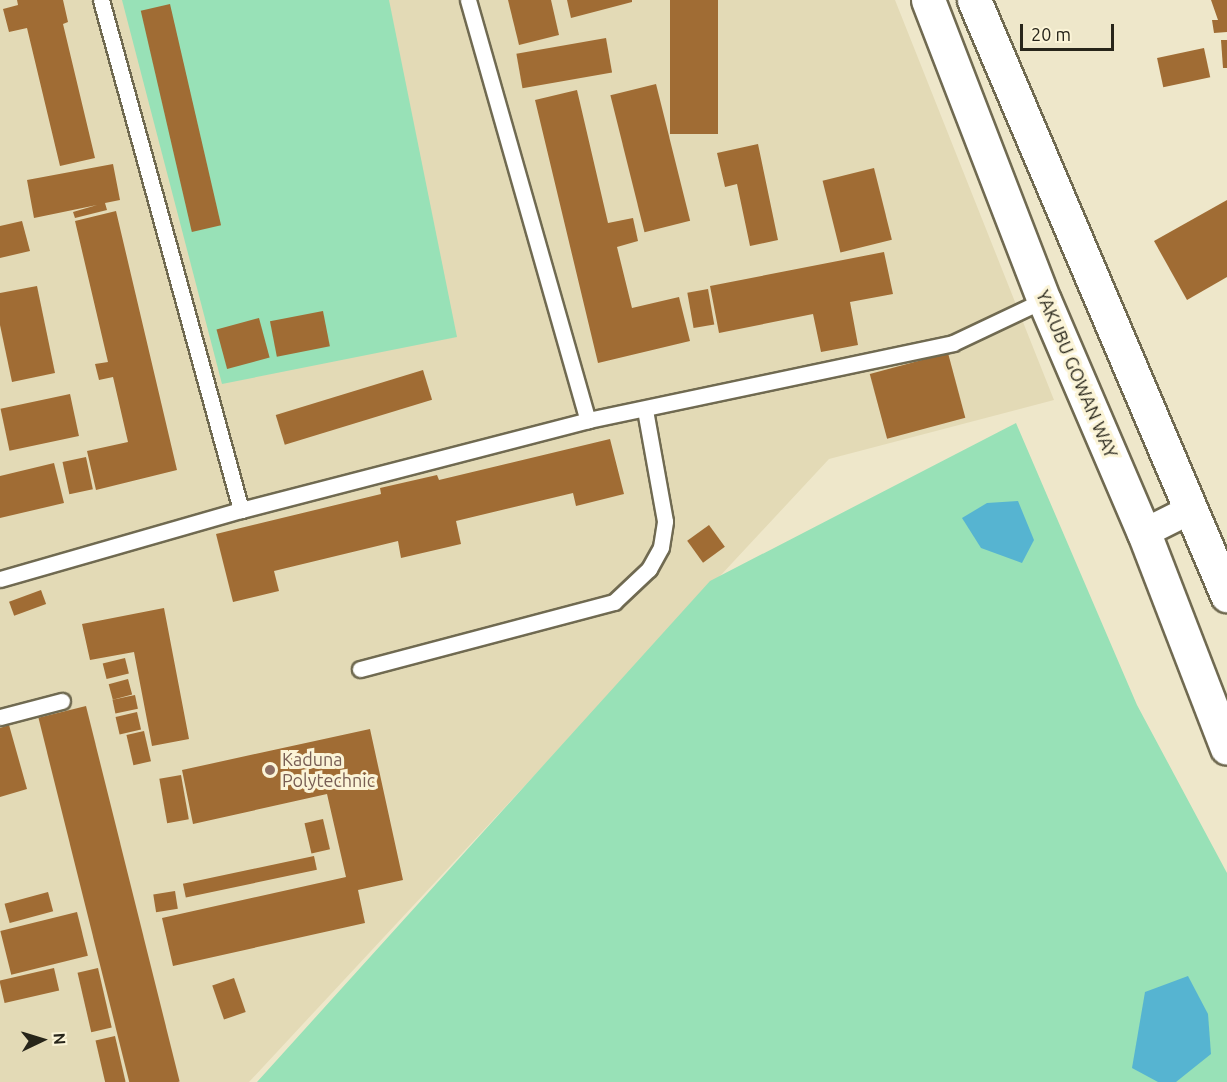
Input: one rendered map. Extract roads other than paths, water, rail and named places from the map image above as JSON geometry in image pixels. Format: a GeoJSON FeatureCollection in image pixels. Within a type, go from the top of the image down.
{"type":"FeatureCollection","features":[{"type":"Feature","properties":{"kind":"street","name":"YAKUBU GOWAN WAY"},"geometry":{"type":"LineString","coordinates":[[928,0],[1044,300],[1144,533],[1227,748]]}},
{"type":"Feature","properties":{"kind":"street"},"geometry":{"type":"LineString","coordinates":[[974,0],[1192,508],[1227,595]]}},
{"type":"Feature","properties":{"kind":"street"},"geometry":{"type":"LineString","coordinates":[[1144,533],[1192,508]]}},
{"type":"Feature","properties":{"kind":"lane"},"geometry":{"type":"LineString","coordinates":[[101,0],[241,510]]}},
{"type":"Feature","properties":{"kind":"lane"},"geometry":{"type":"LineString","coordinates":[[468,0],[588,420]]}},
{"type":"Feature","properties":{"kind":"lane"},"geometry":{"type":"LineString","coordinates":[[0,579],[241,510],[588,420],[645,410],[954,343],[1044,300]]}},
{"type":"Feature","properties":{"kind":"lane"},"geometry":{"type":"LineString","coordinates":[[360,669],[614,602],[649,569],[661,547],[665,521],[645,410]]}},
{"type":"Feature","properties":{"kind":"lane"},"geometry":{"type":"LineString","coordinates":[[0,717],[62,701]]}},
{"type":"Feature","properties":{"kind":"water"},"geometry":{"type":"Polygon","coordinates":[[[1018,501],[1034,540],[1022,563],[981,548],[962,518],[987,503],[1018,501]]]}},
{"type":"Feature","properties":{"kind":"water"},"geometry":{"type":"Polygon","coordinates":[[[1188,976],[1208,1014],[1211,1054],[1176,1082],[1158,1082],[1132,1068],[1145,992],[1188,976]]]}},
{"type":"Feature","properties":{"kind":"place","name":"Kaduna Polytechnic"},"geometry":{"type":"Point","coordinates":[270,770]}}]}
